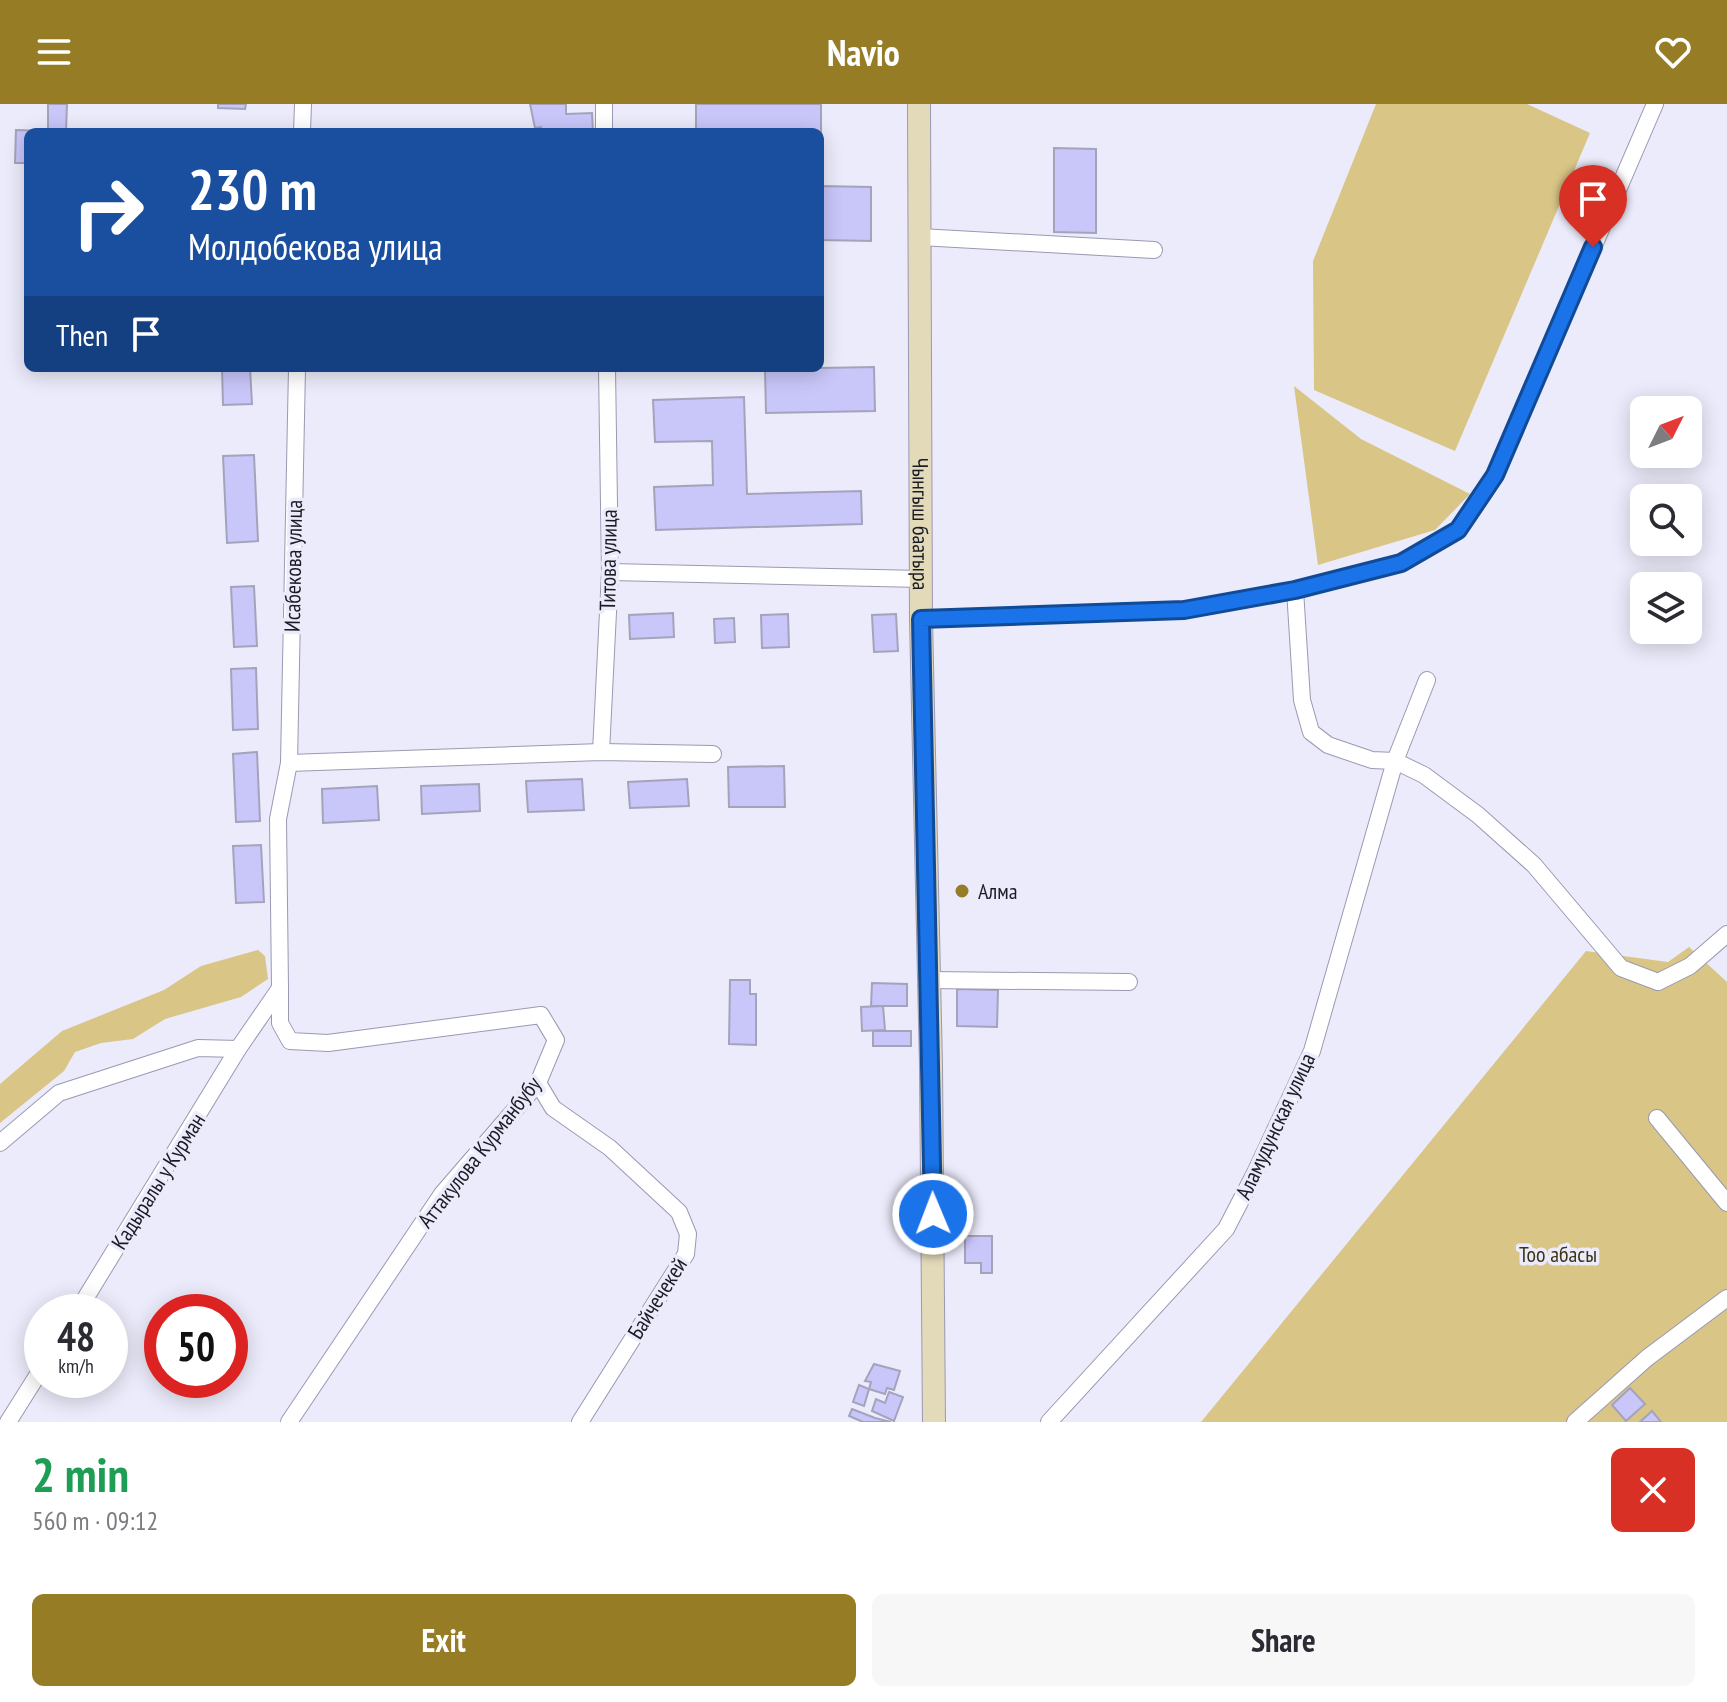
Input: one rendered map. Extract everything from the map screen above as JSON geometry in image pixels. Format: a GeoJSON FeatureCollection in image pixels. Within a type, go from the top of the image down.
{"type":"FeatureCollection","features":[{"type":"Feature","properties":{"kind":"main road","name":"Чынгыш баатыра"},"geometry":{"type":"LineString","coordinates":[[919,104],[921,619],[934,1422]]}},
{"type":"Feature","properties":{"kind":"street"},"geometry":{"type":"LineString","coordinates":[[302,128],[303,104]]}},
{"type":"Feature","properties":{"kind":"street"},"geometry":{"type":"LineString","coordinates":[[604,104],[604,128]]}},
{"type":"Feature","properties":{"kind":"street"},"geometry":{"type":"LineString","coordinates":[[921,619],[1184,610],[1295,590],[1401,563],[1458,530],[1495,475],[1655,104]]}},
{"type":"Feature","properties":{"kind":"street"},"geometry":{"type":"LineString","coordinates":[[920,237],[1154,250]]}},
{"type":"Feature","properties":{"kind":"street","name":"Исабекова улица"},"geometry":{"type":"LineString","coordinates":[[280,988],[278,819],[289,763],[297,372]]}},
{"type":"Feature","properties":{"kind":"street","name":"Титова улица"},"geometry":{"type":"LineString","coordinates":[[601,752],[610,572],[607,372]]}},
{"type":"Feature","properties":{"kind":"street"},"geometry":{"type":"LineString","coordinates":[[610,572],[922,579]]}},
{"type":"Feature","properties":{"kind":"street"},"geometry":{"type":"LineString","coordinates":[[1295,590],[1302,700],[1311,732],[1328,745],[1372,760],[1395,761],[1424,775],[1478,815],[1534,865],[1621,968],[1658,982],[1690,966],[1727,934]]}},
{"type":"Feature","properties":{"kind":"street","name":"Аламудунская улица"},"geometry":{"type":"LineString","coordinates":[[1049,1422],[1226,1229],[1312,1051],[1395,761],[1427,680]]}},
{"type":"Feature","properties":{"kind":"street"},"geometry":{"type":"LineString","coordinates":[[289,763],[601,752],[713,754]]}},
{"type":"Feature","properties":{"kind":"street"},"geometry":{"type":"LineString","coordinates":[[929,980],[1129,982]]}},
{"type":"Feature","properties":{"kind":"street","name":"Кадыралы у Курман"},"geometry":{"type":"LineString","coordinates":[[88,1294],[238,1049],[280,988]]}},
{"type":"Feature","properties":{"kind":"street","name":"Аттакулова Курманбубу"},"geometry":{"type":"LineString","coordinates":[[280,988],[280,1023],[290,1041],[328,1043],[541,1015],[556,1040],[538,1083],[442,1194],[289,1422]]}},
{"type":"Feature","properties":{"kind":"street"},"geometry":{"type":"LineString","coordinates":[[0,1143],[59,1093],[198,1048],[238,1049]]}},
{"type":"Feature","properties":{"kind":"street","name":"Байчечекей"},"geometry":{"type":"LineString","coordinates":[[538,1083],[553,1108],[610,1148],[679,1212],[688,1234],[686,1254],[580,1422]]}},
{"type":"Feature","properties":{"kind":"street"},"geometry":{"type":"LineString","coordinates":[[1657,1118],[1727,1203]]}},
{"type":"Feature","properties":{"kind":"street"},"geometry":{"type":"LineString","coordinates":[[1575,1422],[1647,1358],[1727,1298]]}},
{"type":"Feature","properties":{"kind":"street"},"geometry":{"type":"LineString","coordinates":[[8,1422],[24,1397]]}},
{"type":"Feature","properties":{"kind":"green space"},"geometry":{"type":"Polygon","coordinates":[[[1376,104],[1527,104],[1590,133],[1455,451],[1314,390],[1313,261],[1376,104]]]}},
{"type":"Feature","properties":{"kind":"green space"},"geometry":{"type":"Polygon","coordinates":[[[1294,386],[1361,439],[1470,494],[1435,530],[1318,565],[1294,386]]]}},
{"type":"Feature","properties":{"kind":"green space","name":"Тоо абасы"},"geometry":{"type":"Polygon","coordinates":[[[1689,947],[1727,982],[1727,1422],[1201,1422],[1586,951],[1668,962],[1689,947]]]}},
{"type":"Feature","properties":{"kind":"green space"},"geometry":{"type":"Polygon","coordinates":[[[258,950],[265,956],[268,979],[241,997],[165,1019],[133,1039],[101,1043],[75,1052],[64,1071],[0,1123],[0,1084],[62,1031],[164,990],[201,966],[258,950]]]}},
{"type":"Feature","properties":{"kind":"building"},"geometry":{"type":"Polygon","coordinates":[[[48,104],[67,104],[66,128],[48,128],[48,104]]]}},
{"type":"Feature","properties":{"kind":"building"},"geometry":{"type":"Polygon","coordinates":[[[218,104],[246,104],[245,109],[218,108],[218,104]]]}},
{"type":"Feature","properties":{"kind":"building"},"geometry":{"type":"Polygon","coordinates":[[[530,104],[566,104],[566,114],[592,113],[593,128],[535,128],[530,104]]]}},
{"type":"Feature","properties":{"kind":"building"},"geometry":{"type":"Polygon","coordinates":[[[696,104],[821,104],[821,128],[696,128],[696,104]]]}},
{"type":"Feature","properties":{"kind":"building"},"geometry":{"type":"Polygon","coordinates":[[[16,130],[24,130],[24,163],[15,163],[16,130]]]}},
{"type":"Feature","properties":{"kind":"building"},"geometry":{"type":"Polygon","coordinates":[[[1054,148],[1096,149],[1096,233],[1054,232],[1054,148]]]}},
{"type":"Feature","properties":{"kind":"building"},"geometry":{"type":"Polygon","coordinates":[[[824,186],[871,187],[871,241],[824,240],[824,186]]]}},
{"type":"Feature","properties":{"kind":"building"},"geometry":{"type":"Polygon","coordinates":[[[874,367],[875,411],[766,413],[765,372],[824,372],[824,368],[874,367]]]}},
{"type":"Feature","properties":{"kind":"building"},"geometry":{"type":"Polygon","coordinates":[[[222,372],[250,372],[252,404],[223,405],[222,372]]]}},
{"type":"Feature","properties":{"kind":"building"},"geometry":{"type":"Polygon","coordinates":[[[744,397],[747,494],[861,491],[862,524],[656,530],[654,487],[713,485],[712,441],[655,442],[653,400],[744,397]]]}},
{"type":"Feature","properties":{"kind":"building"},"geometry":{"type":"Polygon","coordinates":[[[254,455],[258,541],[227,543],[223,456],[254,455]]]}},
{"type":"Feature","properties":{"kind":"building"},"geometry":{"type":"Polygon","coordinates":[[[254,586],[257,646],[234,647],[231,587],[254,586]]]}},
{"type":"Feature","properties":{"kind":"building"},"geometry":{"type":"Polygon","coordinates":[[[673,613],[674,637],[630,639],[629,615],[673,613]]]}},
{"type":"Feature","properties":{"kind":"building"},"geometry":{"type":"Polygon","coordinates":[[[788,614],[789,647],[762,648],[761,615],[788,614]]]}},
{"type":"Feature","properties":{"kind":"building"},"geometry":{"type":"Polygon","coordinates":[[[896,614],[898,651],[874,652],[872,615],[896,614]]]}},
{"type":"Feature","properties":{"kind":"building"},"geometry":{"type":"Polygon","coordinates":[[[734,618],[735,642],[715,643],[714,619],[734,618]]]}},
{"type":"Feature","properties":{"kind":"building"},"geometry":{"type":"Polygon","coordinates":[[[256,668],[258,729],[233,730],[231,669],[256,668]]]}},
{"type":"Feature","properties":{"kind":"building"},"geometry":{"type":"Polygon","coordinates":[[[257,752],[260,821],[236,822],[233,754],[257,752]]]}},
{"type":"Feature","properties":{"kind":"building"},"geometry":{"type":"Polygon","coordinates":[[[784,766],[785,807],[729,807],[728,767],[784,766]]]}},
{"type":"Feature","properties":{"kind":"building"},"geometry":{"type":"Polygon","coordinates":[[[582,779],[584,810],[528,812],[526,781],[582,779]]]}},
{"type":"Feature","properties":{"kind":"building"},"geometry":{"type":"Polygon","coordinates":[[[687,779],[689,806],[630,808],[628,782],[687,779]]]}},
{"type":"Feature","properties":{"kind":"building"},"geometry":{"type":"Polygon","coordinates":[[[479,784],[480,811],[422,814],[421,786],[479,784]]]}},
{"type":"Feature","properties":{"kind":"building"},"geometry":{"type":"Polygon","coordinates":[[[377,786],[379,820],[323,823],[322,789],[377,786]]]}},
{"type":"Feature","properties":{"kind":"building"},"geometry":{"type":"Polygon","coordinates":[[[261,845],[264,902],[236,903],[233,846],[261,845]]]}},
{"type":"Feature","properties":{"kind":"building"},"geometry":{"type":"Polygon","coordinates":[[[730,980],[750,980],[750,994],[756,994],[756,1045],[729,1044],[730,980]]]}},
{"type":"Feature","properties":{"kind":"building"},"geometry":{"type":"Polygon","coordinates":[[[872,983],[907,984],[907,1006],[871,1006],[872,983]]]}},
{"type":"Feature","properties":{"kind":"building"},"geometry":{"type":"Polygon","coordinates":[[[957,989],[998,990],[997,1027],[957,1026],[957,989]]]}},
{"type":"Feature","properties":{"kind":"building"},"geometry":{"type":"Polygon","coordinates":[[[883,1006],[885,1030],[862,1031],[861,1007],[883,1006]]]}},
{"type":"Feature","properties":{"kind":"building"},"geometry":{"type":"Polygon","coordinates":[[[873,1031],[911,1031],[911,1046],[873,1046],[873,1031]]]}},
{"type":"Feature","properties":{"kind":"building"},"geometry":{"type":"Polygon","coordinates":[[[965,1236],[992,1236],[992,1273],[981,1273],[981,1263],[965,1263],[965,1236]]]}},
{"type":"Feature","properties":{"kind":"building"},"geometry":{"type":"Polygon","coordinates":[[[874,1364],[900,1371],[894,1390],[887,1388],[885,1394],[869,1389],[871,1382],[865,1381],[874,1364]]]}},
{"type":"Feature","properties":{"kind":"building"},"geometry":{"type":"Polygon","coordinates":[[[859,1385],[869,1389],[864,1406],[853,1402],[859,1385]]]}},
{"type":"Feature","properties":{"kind":"building"},"geometry":{"type":"Polygon","coordinates":[[[1630,1388],[1645,1404],[1626,1421],[1612,1405],[1630,1388]]]}},
{"type":"Feature","properties":{"kind":"building"},"geometry":{"type":"Polygon","coordinates":[[[889,1392],[903,1397],[894,1421],[872,1411],[876,1399],[885,1403],[889,1392]]]}},
{"type":"Feature","properties":{"kind":"building"},"geometry":{"type":"Polygon","coordinates":[[[852,1409],[891,1422],[863,1422],[849,1416],[852,1409]]]}},
{"type":"Feature","properties":{"kind":"building"},"geometry":{"type":"Polygon","coordinates":[[[1652,1411],[1661,1422],[1640,1422],[1652,1411]]]}},
{"type":"Feature","properties":{"kind":"place","name":"Алма"},"geometry":{"type":"Point","coordinates":[962,891]}},
{"type":"Feature","properties":{"kind":"route"},"geometry":{"type":"LineString","coordinates":[[933,1214],[921,619],[1184,610],[1295,590],[1401,563],[1458,530],[1495,475],[1593,247]]}}]}
